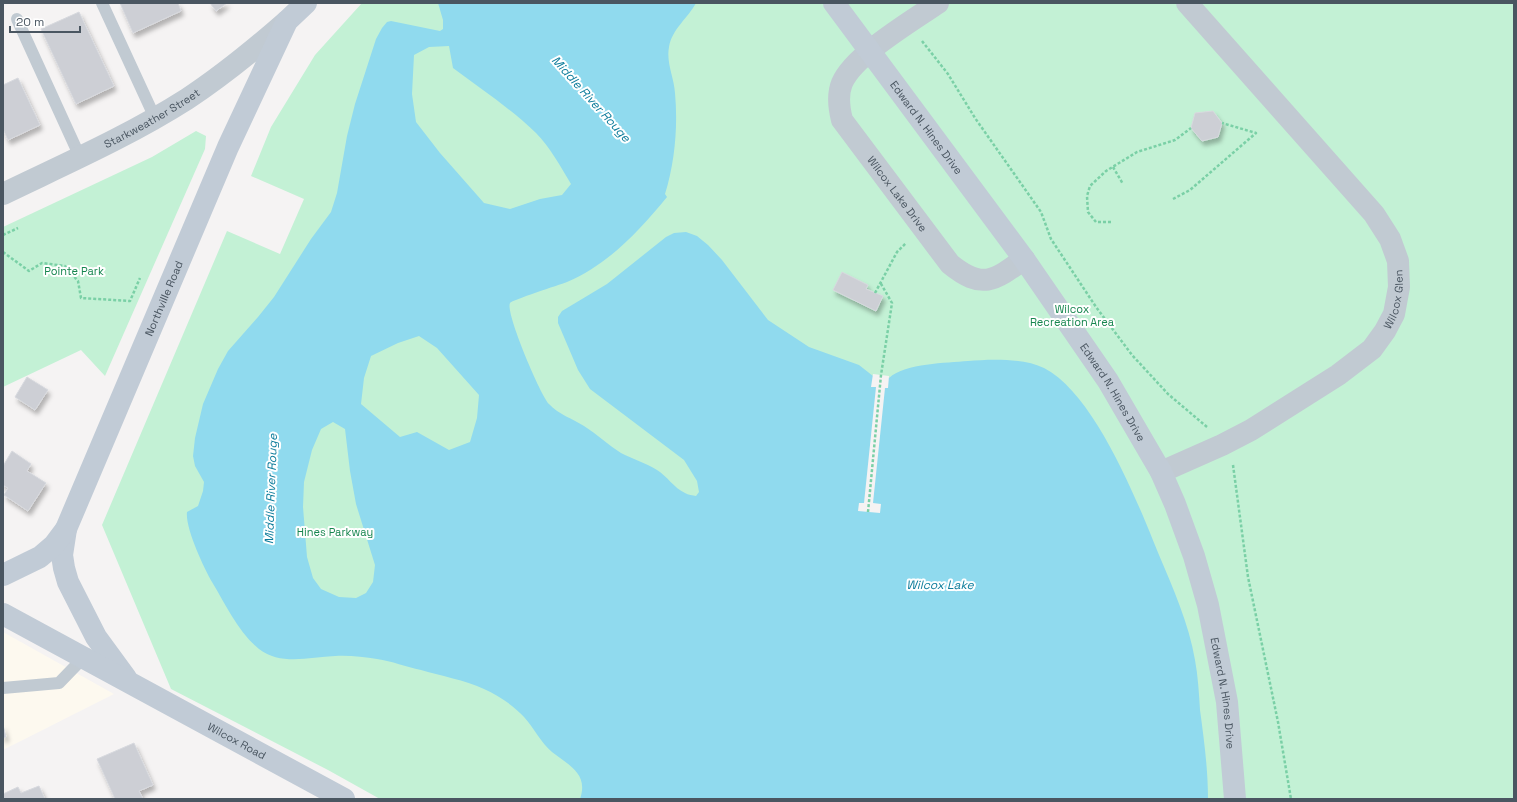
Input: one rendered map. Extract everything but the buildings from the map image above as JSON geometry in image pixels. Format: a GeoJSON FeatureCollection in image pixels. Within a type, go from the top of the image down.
{"type":"FeatureCollection","features":[{"type":"Feature","properties":{"kind":"street","name":"Edward N. Hines Drive"},"geometry":{"type":"LineString","coordinates":[[834,3],[1024,259],[1108,381],[1161,472],[1176,504],[1194,556],[1208,605],[1227,702],[1235,799]]}},
{"type":"Feature","properties":{"kind":"street"},"geometry":{"type":"LineString","coordinates":[[869,51],[938,3]]}},
{"type":"Feature","properties":{"kind":"street","name":"Wilcox Glen"},"geometry":{"type":"LineString","coordinates":[[1161,472],[1222,445],[1251,430],[1338,376],[1372,349],[1385,331],[1394,314],[1399,287],[1398,260],[1390,240],[1374,214],[1187,3]]}},
{"type":"Feature","properties":{"kind":"street","name":"Starkweather Street"},"geometry":{"type":"LineString","coordinates":[[3,194],[80,157],[155,118],[186,99],[222,75],[256,49],[297,9]]}},
{"type":"Feature","properties":{"kind":"street","name":"Northville Road"},"geometry":{"type":"LineString","coordinates":[[3,575],[40,557],[54,545],[66,529],[225,154],[297,9]]}},
{"type":"Feature","properties":{"kind":"street","name":"Wilcox Lake Drive"},"geometry":{"type":"LineString","coordinates":[[869,51],[849,73],[842,84],[839,109],[842,120],[950,264],[964,275],[977,279],[991,279],[1001,276],[1024,259]]}},
{"type":"Feature","properties":{"kind":"street","name":"Wilcox Road"},"geometry":{"type":"LineString","coordinates":[[66,529],[62,555],[68,582],[98,640],[130,683]]}},
{"type":"Feature","properties":{"kind":"street","name":"Wilcox Road"},"geometry":{"type":"LineString","coordinates":[[3,614],[344,799]]}},
{"type":"Feature","properties":{"kind":"lane"},"geometry":{"type":"LineString","coordinates":[[102,3],[155,118]]}},
{"type":"Feature","properties":{"kind":"lane"},"geometry":{"type":"LineString","coordinates":[[17,19],[80,157]]}},
{"type":"Feature","properties":{"kind":"lane"},"geometry":{"type":"LineString","coordinates":[[3,688],[59,683],[84,658],[98,640]]}},
{"type":"Feature","properties":{"kind":"path"},"geometry":{"type":"LineString","coordinates":[[1173,199],[1190,190],[1256,133],[1222,124]]}},
{"type":"Feature","properties":{"kind":"path"},"geometry":{"type":"LineString","coordinates":[[1111,222],[1096,222],[1088,212],[1087,196],[1090,186],[1106,171],[1137,152],[1175,140],[1191,128]]}},
{"type":"Feature","properties":{"kind":"path"},"geometry":{"type":"LineString","coordinates":[[1113,167],[1123,184]]}},
{"type":"Feature","properties":{"kind":"path"},"geometry":{"type":"LineString","coordinates":[[875,293],[897,252],[922,227]]}},
{"type":"Feature","properties":{"kind":"path"},"geometry":{"type":"LineString","coordinates":[[3,235],[18,228]]}},
{"type":"Feature","properties":{"kind":"path"},"geometry":{"type":"LineString","coordinates":[[3,252],[29,271],[42,263],[65,266],[78,281],[81,298],[130,301],[140,278]]}},
{"type":"Feature","properties":{"kind":"path"},"geometry":{"type":"LineString","coordinates":[[868,512],[881,375],[892,303],[880,282]]}},
{"type":"Feature","properties":{"kind":"shaded area"},"geometry":{"type":"Polygon","coordinates":[[[3,632],[114,694],[3,750],[3,632]]]}},
{"type":"Feature","properties":{"kind":"green space"},"geometry":{"type":"Polygon","coordinates":[[[362,3],[1514,3],[1514,799],[380,799],[328,770],[171,689],[102,525],[227,231],[280,254],[304,199],[251,176],[271,127],[315,55],[362,3]]]}},
{"type":"Feature","properties":{"kind":"green space","name":"Pointe Park"},"geometry":{"type":"Polygon","coordinates":[[[196,131],[206,136],[205,149],[105,376],[81,350],[3,387],[3,227],[152,157],[196,131]]]}},
{"type":"Feature","properties":{"kind":"water","name":"Wilcox Lake"},"geometry":{"type":"Polygon","coordinates":[[[438,3],[696,3],[673,35],[668,53],[674,87],[676,118],[675,144],[665,194],[667,197],[622,246],[596,266],[567,282],[510,303],[513,321],[524,353],[538,385],[549,404],[561,414],[589,429],[621,453],[657,470],[681,491],[696,496],[699,492],[697,481],[684,460],[590,389],[578,370],[558,323],[558,317],[562,311],[607,284],[666,237],[674,233],[686,232],[697,236],[722,260],[768,320],[809,347],[859,365],[873,376],[889,378],[905,369],[938,363],[986,360],[1027,362],[1044,368],[1063,381],[1081,401],[1113,452],[1127,480],[1180,606],[1189,633],[1196,666],[1207,766],[1208,799],[580,799],[582,783],[575,771],[548,748],[524,717],[500,698],[484,689],[453,678],[377,659],[345,656],[296,659],[277,657],[259,649],[245,635],[233,618],[200,558],[187,519],[187,512],[198,506],[203,491],[204,482],[195,466],[193,456],[195,438],[203,404],[218,369],[228,351],[274,297],[311,239],[331,212],[337,193],[347,136],[355,104],[376,39],[382,28],[387,22],[391,21],[440,31],[443,29],[443,20],[438,3]],[[449,46],[429,47],[414,55],[412,94],[416,122],[440,153],[484,203],[510,209],[540,199],[562,195],[571,184],[546,144],[536,133],[516,116],[453,68],[449,46]],[[419,336],[398,343],[371,356],[364,378],[361,404],[400,437],[417,432],[449,450],[470,442],[477,418],[479,395],[437,348],[419,336]],[[333,422],[321,429],[312,450],[304,482],[303,507],[307,557],[313,578],[321,589],[339,597],[356,598],[366,593],[373,582],[375,565],[356,504],[345,429],[333,422]]]}},
{"type":"Feature","properties":{"kind":"pier"},"geometry":{"type":"Polygon","coordinates":[[[873,374],[889,376],[888,388],[885,388],[873,503],[881,504],[880,513],[858,511],[859,503],[864,503],[876,387],[871,387],[873,374]]]}},
{"type":"Feature","properties":{"kind":"water label","name":"Middle River Rouge"},"geometry":{"type":"Point","coordinates":[591,99]}},
{"type":"Feature","properties":{"kind":"water label","name":"Middle River Rouge"},"geometry":{"type":"Point","coordinates":[271,489]}},
{"type":"Feature","properties":{"kind":"park label","name":"Wilcox Recreation Area"},"geometry":{"type":"Point","coordinates":[1072,315]}},
{"type":"Feature","properties":{"kind":"park label","name":"Hines Parkway"},"geometry":{"type":"Point","coordinates":[335,532]}}]}
